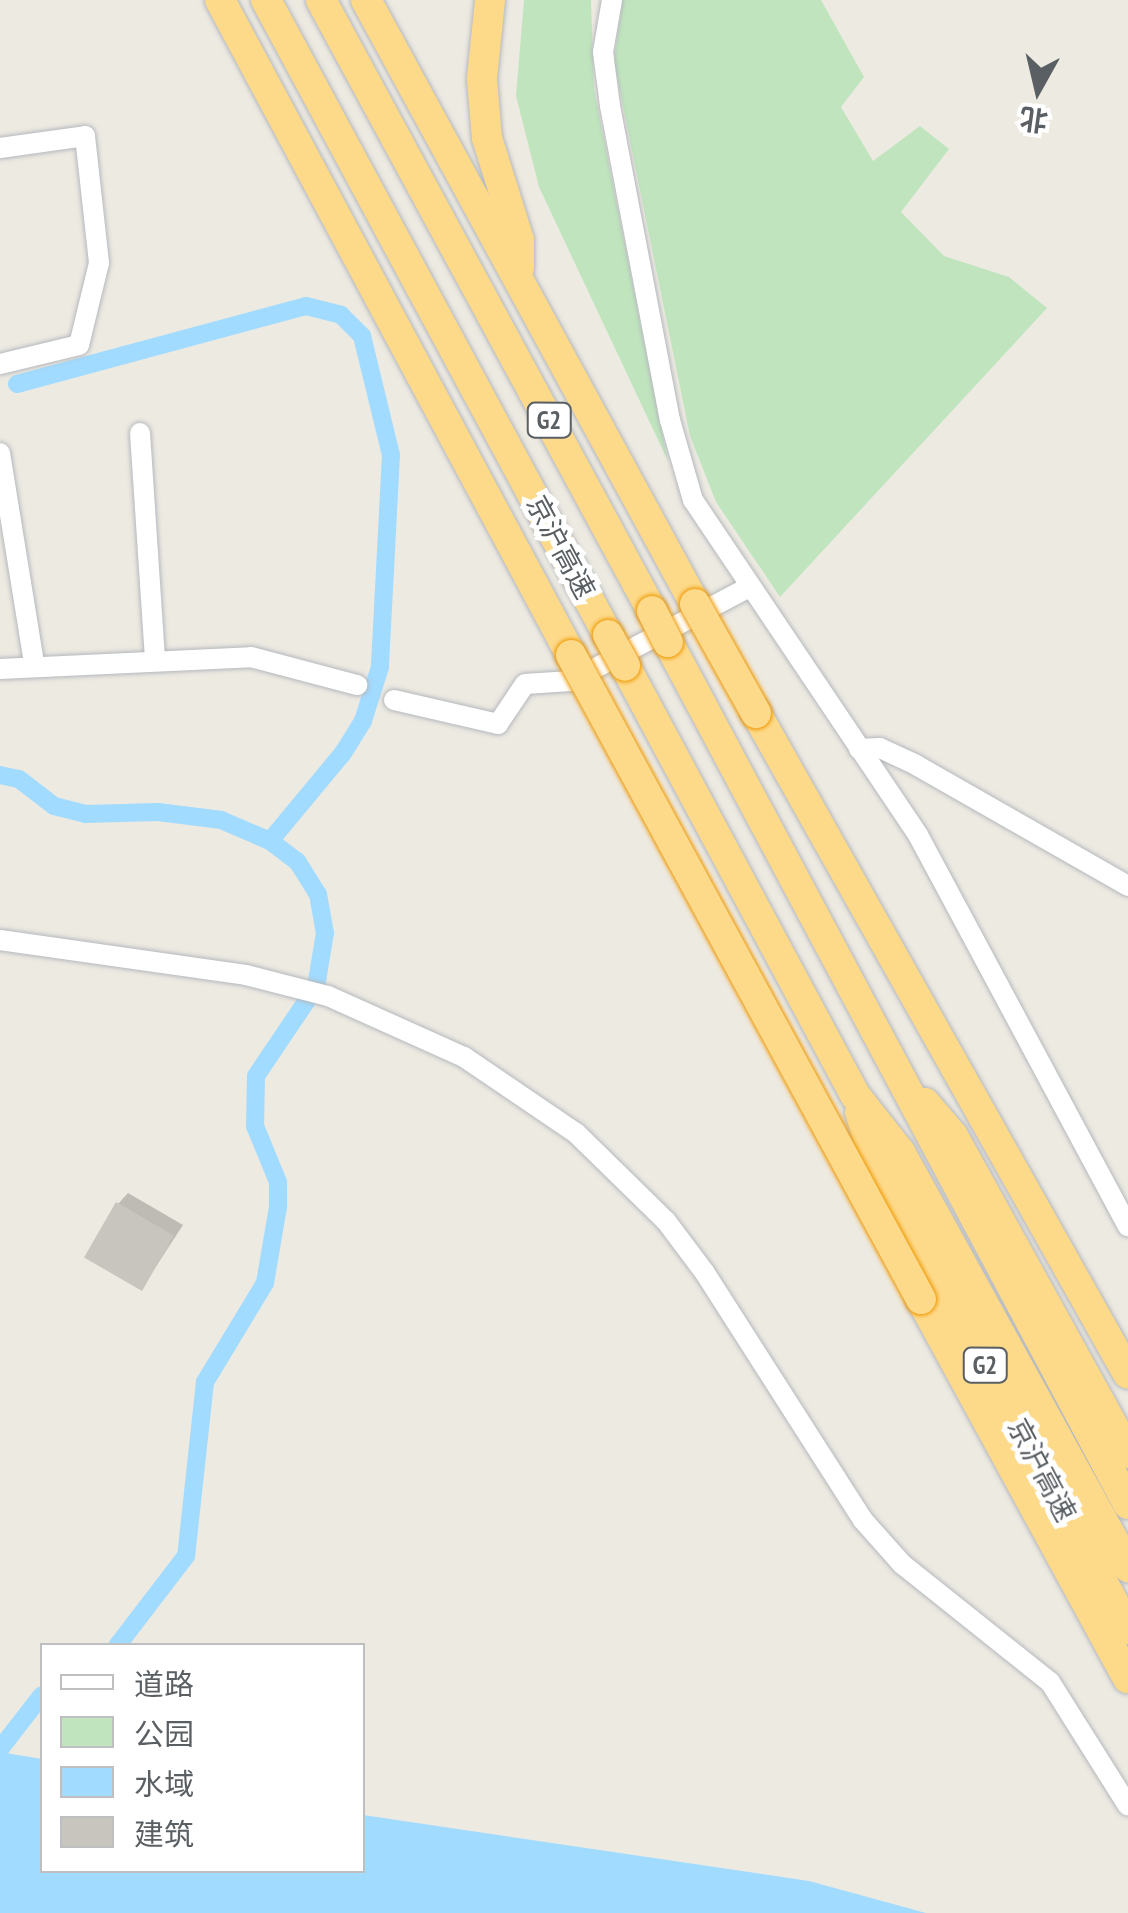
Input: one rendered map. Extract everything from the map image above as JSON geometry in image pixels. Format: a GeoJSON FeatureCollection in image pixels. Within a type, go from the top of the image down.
{"type":"FeatureCollection","features":[{"type":"Feature","properties":{"kind":"highway"},"geometry":{"type":"LineString","coordinates":[[220,0],[571,655],[1128,1678]]}},
{"type":"Feature","properties":{"kind":"highway","name":"京沪高速"},"geometry":{"type":"LineString","coordinates":[[266,0],[855,1095],[900,1152],[1128,1567]]}},
{"type":"Feature","properties":{"kind":"highway","name":"京沪高速"},"geometry":{"type":"LineString","coordinates":[[321,0],[906,1082],[932,1146],[1128,1504]]}},
{"type":"Feature","properties":{"kind":"highway"},"geometry":{"type":"LineString","coordinates":[[366,0],[695,604],[1128,1374]]}},
{"type":"Feature","properties":{"kind":"highway"},"geometry":{"type":"LineString","coordinates":[[490,0],[482,79],[486,138],[519,240],[519,281]]}},
{"type":"Feature","properties":{"kind":"highway","name":"京沪高速"},"geometry":{"type":"LineString","coordinates":[[906,1082],[953,1136],[1128,1454]]}},
{"type":"Feature","properties":{"kind":"highway","name":"京沪高速"},"geometry":{"type":"LineString","coordinates":[[855,1095],[876,1164],[1128,1629]]}},
{"type":"Feature","properties":{"kind":"street"},"geometry":{"type":"LineString","coordinates":[[612,0],[603,52],[610,106],[677,450],[694,500],[918,835],[1128,1226]]}},
{"type":"Feature","properties":{"kind":"street"},"geometry":{"type":"LineString","coordinates":[[0,148],[85,136],[99,263],[79,345],[0,364]]}},
{"type":"Feature","properties":{"kind":"street"},"geometry":{"type":"LineString","coordinates":[[140,432],[154,658]]}},
{"type":"Feature","properties":{"kind":"street"},"geometry":{"type":"LineString","coordinates":[[0,453],[34,664]]}},
{"type":"Feature","properties":{"kind":"street"},"geometry":{"type":"LineString","coordinates":[[394,700],[498,724],[524,684],[571,681],[749,587]]}},
{"type":"Feature","properties":{"kind":"street"},"geometry":{"type":"LineString","coordinates":[[0,669],[154,658],[274,659],[357,685]]}},
{"type":"Feature","properties":{"kind":"street"},"geometry":{"type":"LineString","coordinates":[[859,749],[880,748],[916,765],[1128,886]]}},
{"type":"Feature","properties":{"kind":"street"},"geometry":{"type":"LineString","coordinates":[[0,940],[298,987],[328,996],[464,1057],[527,1096],[626,1180],[704,1273],[863,1520],[902,1564],[1050,1682],[1128,1806]]}},
{"type":"Feature","properties":{"kind":"green space"},"geometry":{"type":"Polygon","coordinates":[[[524,0],[591,0],[594,89],[668,461],[539,187],[516,96],[524,0]]]}},
{"type":"Feature","properties":{"kind":"green space"},"geometry":{"type":"Polygon","coordinates":[[[622,0],[821,0],[864,77],[841,107],[873,161],[920,126],[949,149],[901,212],[944,256],[1009,277],[1047,308],[780,597],[716,502],[690,436],[614,62],[622,0]]]}},
{"type":"Feature","properties":{"kind":"water"},"geometry":{"type":"Polygon","coordinates":[[[0,1752],[40,1759],[40,1873],[365,1873],[365,1815],[809,1881],[926,1913],[0,1913],[0,1752]]]}},
{"type":"Feature","properties":{"kind":"building"},"geometry":{"type":"Polygon","coordinates":[[[116,1202],[174,1236],[142,1291],[84,1257],[116,1202]]]}},
{"type":"Feature","properties":{"kind":"waterway"},"geometry":{"type":"LineString","coordinates":[[17,384],[306,306],[341,315],[362,336],[391,455],[380,667],[363,721],[343,753],[270,841]]}},
{"type":"Feature","properties":{"kind":"waterway"},"geometry":{"type":"LineString","coordinates":[[0,775],[19,779],[54,806],[85,814],[158,812],[221,820],[270,841],[297,861],[318,894],[325,933],[316,987],[256,1076],[255,1126],[278,1182],[278,1207],[265,1283],[205,1382],[186,1556],[119,1643]]}},
{"type":"Feature","properties":{"kind":"waterway"},"geometry":{"type":"LineString","coordinates":[[0,1749],[40,1698]]}}]}
